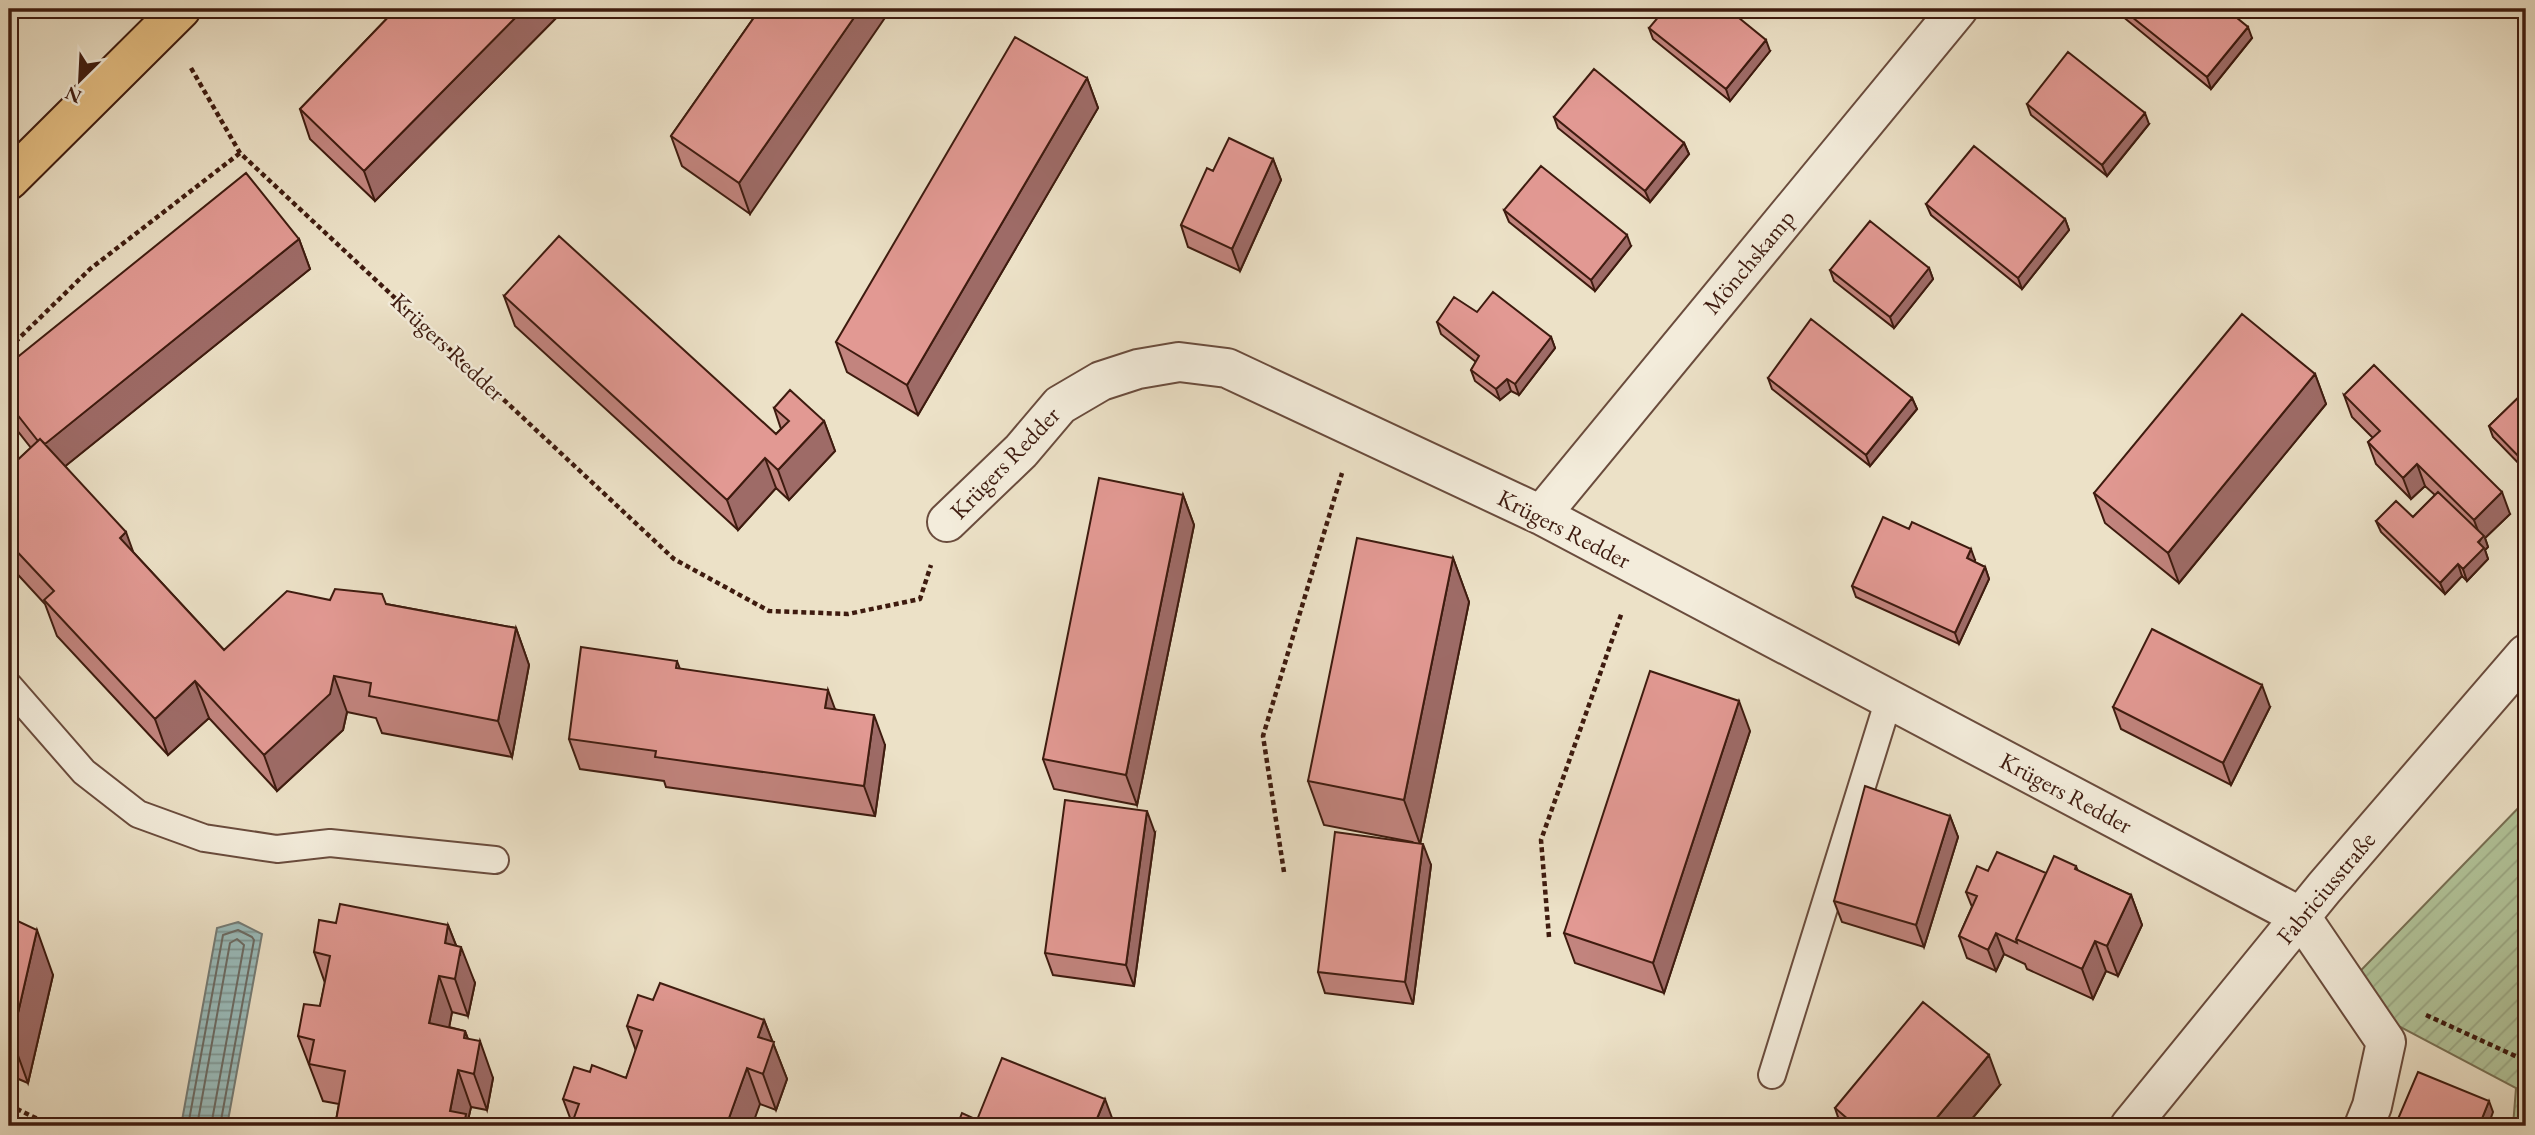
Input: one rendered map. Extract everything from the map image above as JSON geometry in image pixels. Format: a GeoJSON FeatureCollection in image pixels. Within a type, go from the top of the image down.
{"type":"FeatureCollection","features":[{"type":"Feature","properties":{"kind":"main road"},"geometry":{"type":"LineString","coordinates":[[9,180],[174,16]]}},
{"type":"Feature","properties":{"kind":"street","name":"Mönchskamp"},"geometry":{"type":"LineString","coordinates":[[1541,514],[1958,9]]}},
{"type":"Feature","properties":{"kind":"street","name":"Krügers Redder"},"geometry":{"type":"LineString","coordinates":[[947,522],[1021,451],[1060,405],[1101,381],[1138,369],[1179,362],[1227,368],[1541,514],[2301,917]]}},
{"type":"Feature","properties":{"kind":"street","name":"Fabriciusstraße"},"geometry":{"type":"LineString","coordinates":[[2130,1126],[2301,917],[2526,654]]}},
{"type":"Feature","properties":{"kind":"street"},"geometry":{"type":"LineString","coordinates":[[2301,917],[2386,1042],[2372,1106],[2364,1126]]}},
{"type":"Feature","properties":{"kind":"lane"},"geometry":{"type":"LineString","coordinates":[[9,687],[84,772],[138,814],[204,838],[277,849],[330,843],[495,860]]}},
{"type":"Feature","properties":{"kind":"lane"},"geometry":{"type":"LineString","coordinates":[[1772,1075],[1889,699]]}},
{"type":"Feature","properties":{"kind":"path","name":"Krügers Redder"},"geometry":{"type":"LineString","coordinates":[[174,16],[240,153],[674,559],[769,611],[848,614],[920,599],[947,522]]}},
{"type":"Feature","properties":{"kind":"path"},"geometry":{"type":"LineString","coordinates":[[9,348],[90,270],[240,153]]}},
{"type":"Feature","properties":{"kind":"path"},"geometry":{"type":"LineString","coordinates":[[1284,872],[1263,736],[1356,428]]}},
{"type":"Feature","properties":{"kind":"path"},"geometry":{"type":"LineString","coordinates":[[1549,937],[1541,840],[1638,566]]}},
{"type":"Feature","properties":{"kind":"path"},"geometry":{"type":"LineString","coordinates":[[2414,1009],[2526,1061]]}},
{"type":"Feature","properties":{"kind":"path"},"geometry":{"type":"LineString","coordinates":[[9,1105],[51,1126]]}},
{"type":"Feature","properties":{"kind":"green space"},"geometry":{"type":"Polygon","coordinates":[[[2526,800],[2526,1126],[2513,1126],[2516,1088],[2338,994],[2526,800]]]}},
{"type":"Feature","properties":{"kind":"water"},"geometry":{"type":"Polygon","coordinates":[[[238,922],[262,934],[227,1126],[181,1126],[217,928],[238,922]]]}},
{"type":"Feature","properties":{"kind":"building"},"geometry":{"type":"Polygon","coordinates":[[[396,9],[524,9],[364,171],[300,109],[396,9]]]}},
{"type":"Feature","properties":{"kind":"building"},"geometry":{"type":"Polygon","coordinates":[[[760,9],[860,9],[739,183],[671,136],[760,9]]]}},
{"type":"Feature","properties":{"kind":"building"},"geometry":{"type":"Polygon","coordinates":[[[1665,9],[1728,9],[1766,40],[1726,89],[1649,28],[1665,9]]]}},
{"type":"Feature","properties":{"kind":"building"},"geometry":{"type":"Polygon","coordinates":[[[2122,9],[2226,9],[2248,27],[2207,77],[2122,9]]]}},
{"type":"Feature","properties":{"kind":"building"},"geometry":{"type":"Polygon","coordinates":[[[1015,37],[1087,78],[907,385],[836,342],[1015,37]]]}},
{"type":"Feature","properties":{"kind":"building"},"geometry":{"type":"Polygon","coordinates":[[[2068,52],[2145,113],[2102,165],[2027,104],[2068,52]]]}},
{"type":"Feature","properties":{"kind":"building"},"geometry":{"type":"Polygon","coordinates":[[[1594,69],[1684,143],[1645,191],[1554,117],[1594,69]]]}},
{"type":"Feature","properties":{"kind":"building"},"geometry":{"type":"Polygon","coordinates":[[[1229,138],[1273,159],[1232,249],[1181,225],[1207,168],[1213,171],[1229,138]]]}},
{"type":"Feature","properties":{"kind":"building"},"geometry":{"type":"Polygon","coordinates":[[[1974,146],[2065,219],[2018,278],[1926,204],[1974,146]]]}},
{"type":"Feature","properties":{"kind":"building"},"geometry":{"type":"Polygon","coordinates":[[[1541,166],[1627,235],[1591,280],[1504,210],[1541,166]]]}},
{"type":"Feature","properties":{"kind":"building"},"geometry":{"type":"Polygon","coordinates":[[[246,173],[299,239],[45,444],[40,439],[38,441],[9,404],[9,364],[246,173]]]}},
{"type":"Feature","properties":{"kind":"building"},"geometry":{"type":"Polygon","coordinates":[[[1870,221],[1929,268],[1890,317],[1830,270],[1870,221]]]}},
{"type":"Feature","properties":{"kind":"building"},"geometry":{"type":"Polygon","coordinates":[[[559,236],[776,434],[789,421],[774,408],[790,390],[824,421],[778,470],[765,458],[727,500],[504,296],[559,236]]]}},
{"type":"Feature","properties":{"kind":"building"},"geometry":{"type":"Polygon","coordinates":[[[1493,292],[1551,337],[1515,384],[1507,379],[1496,389],[1471,370],[1479,356],[1437,322],[1454,297],[1477,312],[1493,292]]]}},
{"type":"Feature","properties":{"kind":"building"},"geometry":{"type":"Polygon","coordinates":[[[2242,314],[2315,374],[2168,553],[2094,493],[2242,314]]]}},
{"type":"Feature","properties":{"kind":"building"},"geometry":{"type":"Polygon","coordinates":[[[1811,319],[1912,398],[1866,455],[1768,378],[1811,319]]]}},
{"type":"Feature","properties":{"kind":"building"},"geometry":{"type":"Polygon","coordinates":[[[2374,365],[2502,492],[2474,520],[2417,464],[2403,478],[2368,442],[2380,431],[2344,395],[2374,365]]]}},
{"type":"Feature","properties":{"kind":"building"},"geometry":{"type":"Polygon","coordinates":[[[2526,390],[2526,464],[2489,426],[2526,390]]]}},
{"type":"Feature","properties":{"kind":"building"},"geometry":{"type":"Polygon","coordinates":[[[40,439],[126,532],[120,538],[224,650],[287,591],[330,600],[335,589],[382,594],[386,604],[516,628],[498,721],[369,696],[371,683],[334,676],[330,694],[264,755],[195,681],[155,719],[44,600],[54,591],[9,543],[9,468],[40,439]]]}},
{"type":"Feature","properties":{"kind":"building"},"geometry":{"type":"Polygon","coordinates":[[[1099,478],[1183,495],[1126,775],[1043,759],[1099,478]]]}},
{"type":"Feature","properties":{"kind":"building"},"geometry":{"type":"Polygon","coordinates":[[[2438,492],[2484,536],[2478,542],[2484,548],[2463,569],[2458,564],[2440,583],[2376,521],[2396,501],[2413,517],[2438,492]]]}},
{"type":"Feature","properties":{"kind":"building"},"geometry":{"type":"Polygon","coordinates":[[[1883,517],[1909,529],[1912,522],[1971,549],[1967,558],[1985,567],[1955,633],[1852,586],[1883,517]]]}},
{"type":"Feature","properties":{"kind":"building"},"geometry":{"type":"Polygon","coordinates":[[[1357,538],[1453,558],[1404,800],[1308,781],[1357,538]]]}},
{"type":"Feature","properties":{"kind":"building"},"geometry":{"type":"Polygon","coordinates":[[[2152,629],[2262,685],[2223,763],[2113,707],[2152,629]]]}},
{"type":"Feature","properties":{"kind":"building"},"geometry":{"type":"Polygon","coordinates":[[[581,647],[677,661],[676,668],[828,690],[825,708],[874,715],[864,786],[655,757],[656,751],[569,739],[581,647]]]}},
{"type":"Feature","properties":{"kind":"building"},"geometry":{"type":"Polygon","coordinates":[[[1650,671],[1739,701],[1653,963],[1564,933],[1650,671]]]}},
{"type":"Feature","properties":{"kind":"building"},"geometry":{"type":"Polygon","coordinates":[[[1865,786],[1950,816],[1916,925],[1834,901],[1865,786]]]}},
{"type":"Feature","properties":{"kind":"building"},"geometry":{"type":"Polygon","coordinates":[[[1065,800],[1147,811],[1126,965],[1045,953],[1065,800]]]}},
{"type":"Feature","properties":{"kind":"building"},"geometry":{"type":"Polygon","coordinates":[[[1335,832],[1423,844],[1405,982],[1318,972],[1335,832]]]}},
{"type":"Feature","properties":{"kind":"building"},"geometry":{"type":"Polygon","coordinates":[[[1997,852],[2046,873],[2016,939],[2017,943],[1996,933],[1988,950],[1959,936],[1977,896],[1966,892],[1977,866],[1988,871],[1997,852]]]}},
{"type":"Feature","properties":{"kind":"building"},"geometry":{"type":"Polygon","coordinates":[[[2054,856],[2076,866],[2075,869],[2131,895],[2107,946],[2095,941],[2082,969],[2016,939],[2054,856]]]}},
{"type":"Feature","properties":{"kind":"building"},"geometry":{"type":"Polygon","coordinates":[[[340,904],[448,925],[445,943],[461,947],[455,979],[439,976],[429,1023],[465,1031],[464,1038],[480,1041],[474,1074],[458,1070],[450,1111],[466,1114],[464,1126],[335,1126],[345,1071],[309,1064],[314,1040],[298,1036],[304,1004],[320,1006],[330,956],[314,952],[319,920],[336,923],[340,904]]]}},
{"type":"Feature","properties":{"kind":"building"},"geometry":{"type":"Polygon","coordinates":[[[9,917],[37,930],[12,1039],[9,1037],[9,917]]]}},
{"type":"Feature","properties":{"kind":"building"},"geometry":{"type":"Polygon","coordinates":[[[660,983],[764,1020],[758,1037],[774,1042],[763,1074],[747,1068],[729,1118],[745,1123],[744,1126],[571,1126],[579,1104],[563,1099],[574,1067],[590,1072],[592,1065],[626,1078],[642,1031],[627,1026],[638,995],[653,1000],[660,983]]]}},
{"type":"Feature","properties":{"kind":"building"},"geometry":{"type":"Polygon","coordinates":[[[1923,1002],[1989,1055],[1930,1126],[1856,1126],[1835,1108],[1923,1002]]]}},
{"type":"Feature","properties":{"kind":"building"},"geometry":{"type":"Polygon","coordinates":[[[1002,1058],[1105,1099],[1094,1126],[957,1126],[962,1113],[977,1120],[1002,1058]]]}},
{"type":"Feature","properties":{"kind":"building"},"geometry":{"type":"Polygon","coordinates":[[[2418,1072],[2489,1101],[2479,1126],[2395,1126],[2418,1072]]]}}]}
